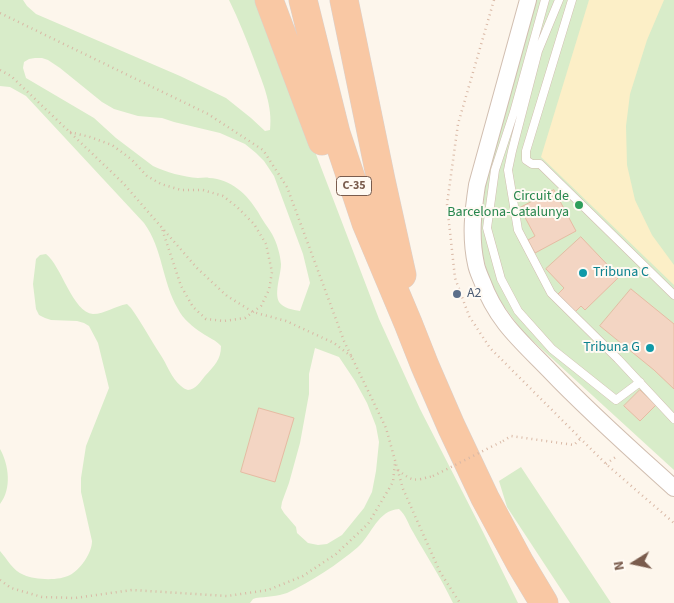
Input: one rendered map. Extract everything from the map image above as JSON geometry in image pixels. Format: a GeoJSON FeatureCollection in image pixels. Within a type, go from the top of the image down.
{"type":"FeatureCollection","features":[{"type":"Feature","properties":{"kind":"highway"},"geometry":{"type":"LineString","coordinates":[[270,0],[352,222],[401,333],[425,366]]}},
{"type":"Feature","properties":{"kind":"highway","name":"C-35"},"geometry":{"type":"LineString","coordinates":[[303,0],[336,134],[366,224],[451,426],[485,498],[544,603]]}},
{"type":"Feature","properties":{"kind":"highway"},"geometry":{"type":"LineString","coordinates":[[344,0],[396,247],[425,366]]}},
{"type":"Feature","properties":{"kind":"highway"},"geometry":{"type":"LineString","coordinates":[[520,563],[535,603]]}},
{"type":"Feature","properties":{"kind":"street"},"geometry":{"type":"LineString","coordinates":[[528,0],[477,185],[472,238],[476,265],[484,288],[496,312],[510,331],[566,389],[674,488]]}},
{"type":"Feature","properties":{"kind":"lane"},"geometry":{"type":"LineString","coordinates":[[545,0],[514,112],[494,170],[487,228],[501,279],[518,311],[552,349],[616,400],[640,382]]}},
{"type":"Feature","properties":{"kind":"lane"},"geometry":{"type":"LineString","coordinates":[[559,0],[538,51],[508,170],[518,230],[552,294],[618,359],[674,419]]}},
{"type":"Feature","properties":{"kind":"lane"},"geometry":{"type":"LineString","coordinates":[[572,0],[526,151],[526,160],[532,164],[540,164],[674,295]]}},
{"type":"Feature","properties":{"kind":"path"},"geometry":{"type":"LineString","coordinates":[[0,13],[208,114],[264,150],[287,187],[344,340],[386,428],[403,489],[440,572],[460,603]]}},
{"type":"Feature","properties":{"kind":"path"},"geometry":{"type":"LineString","coordinates":[[1,72],[11,76],[123,184],[197,268],[227,296],[253,312],[286,321],[334,343],[352,357]]}},
{"type":"Feature","properties":{"kind":"path"},"geometry":{"type":"LineString","coordinates":[[70,132],[112,145],[131,159],[147,176],[161,184],[181,190],[203,190],[223,196],[237,207],[254,224],[266,244],[272,272],[269,290],[261,306],[245,318],[224,322],[206,319],[193,307],[181,286],[160,226]]}},
{"type":"Feature","properties":{"kind":"path"},"geometry":{"type":"LineString","coordinates":[[398,469],[408,478],[419,480],[433,476],[511,436],[574,445],[580,439]]}},
{"type":"Feature","properties":{"kind":"path"},"geometry":{"type":"LineString","coordinates":[[606,464],[623,453]]}},
{"type":"Feature","properties":{"kind":"path"},"geometry":{"type":"LineString","coordinates":[[0,580],[11,588],[42,597],[75,598],[132,590],[228,596],[268,590],[302,576],[336,554],[368,524],[392,482],[395,462]]}},
{"type":"Feature","properties":{"kind":"green space"},"geometry":{"type":"Polygon","coordinates":[[[0,0],[23,0],[36,14],[180,76],[226,98],[265,131],[270,130],[269,104],[264,87],[229,0],[257,0],[379,319],[420,409],[518,603],[453,603],[399,509],[392,510],[380,518],[358,547],[315,578],[287,593],[256,598],[250,603],[0,603],[0,551],[13,568],[20,573],[40,579],[54,579],[70,575],[78,569],[88,556],[92,541],[81,492],[81,478],[86,446],[109,388],[98,343],[89,326],[77,321],[51,320],[39,315],[36,309],[33,284],[36,259],[40,255],[46,254],[52,260],[73,297],[86,312],[97,314],[127,304],[139,319],[174,379],[185,389],[191,390],[200,383],[218,359],[221,346],[192,325],[180,313],[169,288],[155,244],[144,223],[26,96],[10,87],[0,86],[0,0]],[[35,58],[24,62],[23,68],[26,78],[94,118],[116,138],[153,166],[181,175],[224,181],[238,189],[249,199],[277,245],[281,264],[277,288],[279,302],[286,307],[300,311],[310,283],[303,254],[274,176],[256,153],[245,144],[220,133],[162,118],[138,116],[114,109],[102,102],[48,60],[35,58]],[[315,348],[309,374],[309,394],[300,443],[281,508],[296,527],[297,533],[308,543],[318,545],[327,544],[342,535],[364,508],[372,492],[379,442],[376,426],[367,403],[339,357],[315,348]]]}},
{"type":"Feature","properties":{"kind":"green space","name":"Circuit de Barcelona-Catalunya"},"geometry":{"type":"Polygon","coordinates":[[[536,0],[674,0],[674,470],[523,332],[501,302],[488,276],[479,240],[487,171],[507,107],[536,0]]]}},
{"type":"Feature","properties":{"kind":"green space"},"geometry":{"type":"Polygon","coordinates":[[[0,449],[7,469],[8,484],[0,504],[0,449]]]}},
{"type":"Feature","properties":{"kind":"green space"},"geometry":{"type":"Polygon","coordinates":[[[521,467],[611,603],[570,603],[507,507],[499,481],[521,467]]]}},
{"type":"Feature","properties":{"kind":"sand"},"geometry":{"type":"Polygon","coordinates":[[[589,0],[664,0],[647,40],[630,94],[626,126],[627,165],[635,200],[652,235],[674,265],[674,285],[541,157],[589,0]]]}},
{"type":"Feature","properties":{"kind":"building","name":"Tribuna C"},"geometry":{"type":"Polygon","coordinates":[[[554,190],[576,231],[535,253],[528,240],[535,236],[520,208],[554,190]]]}},
{"type":"Feature","properties":{"kind":"building","name":"Tribuna C"},"geometry":{"type":"Polygon","coordinates":[[[581,237],[619,277],[585,310],[581,306],[575,312],[558,294],[564,288],[546,269],[581,237]]]}},
{"type":"Feature","properties":{"kind":"building","name":"Tribuna G"},"geometry":{"type":"Polygon","coordinates":[[[631,289],[674,324],[674,389],[654,370],[600,326],[631,289]]]}},
{"type":"Feature","properties":{"kind":"building"},"geometry":{"type":"Polygon","coordinates":[[[640,390],[656,405],[640,421],[624,406],[640,390]]]}},
{"type":"Feature","properties":{"kind":"building"},"geometry":{"type":"Polygon","coordinates":[[[259,408],[294,418],[275,482],[241,472],[259,408]]]}},
{"type":"Feature","properties":{"kind":"place","name":"Circuit de Barcelona-Catalunya"},"geometry":{"type":"Point","coordinates":[579,205]}},
{"type":"Feature","properties":{"kind":"place","name":"Tribuna C"},"geometry":{"type":"Point","coordinates":[583,273]}},
{"type":"Feature","properties":{"kind":"place","name":"A2"},"geometry":{"type":"Point","coordinates":[457,294]}},
{"type":"Feature","properties":{"kind":"place","name":"Tribuna G"},"geometry":{"type":"Point","coordinates":[650,348]}}]}
